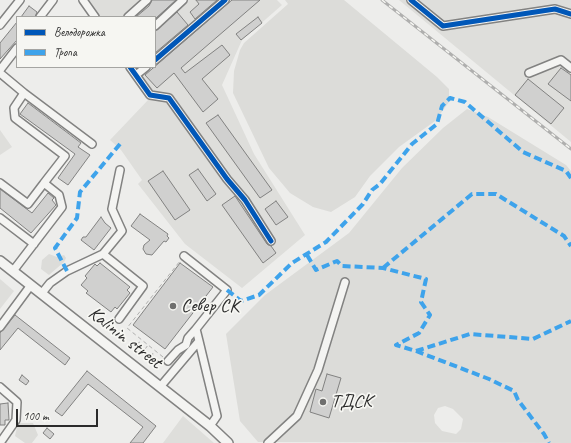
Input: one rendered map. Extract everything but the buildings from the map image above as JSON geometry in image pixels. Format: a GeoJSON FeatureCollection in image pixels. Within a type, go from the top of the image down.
{"type":"FeatureCollection","features":[{"type":"Feature","properties":{"kind":"main road","name":"Kalinin street"},"geometry":{"type":"LineString","coordinates":[[0,260],[210,426],[228,443]]}},
{"type":"Feature","properties":{"kind":"street"},"geometry":{"type":"LineString","coordinates":[[0,25],[20,0]]}},
{"type":"Feature","properties":{"kind":"street"},"geometry":{"type":"LineString","coordinates":[[41,16],[53,0]]}},
{"type":"Feature","properties":{"kind":"street"},"geometry":{"type":"LineString","coordinates":[[83,0],[94,16]]}},
{"type":"Feature","properties":{"kind":"street"},"geometry":{"type":"LineString","coordinates":[[129,16],[147,0]]}},
{"type":"Feature","properties":{"kind":"street"},"geometry":{"type":"LineString","coordinates":[[156,25],[183,0]]}},
{"type":"Feature","properties":{"kind":"street"},"geometry":{"type":"LineString","coordinates":[[156,59],[225,0]]}},
{"type":"Feature","properties":{"kind":"street"},"geometry":{"type":"LineString","coordinates":[[411,0],[443,26],[555,9],[571,14]]}},
{"type":"Feature","properties":{"kind":"street"},"geometry":{"type":"LineString","coordinates":[[0,70],[16,49]]}},
{"type":"Feature","properties":{"kind":"street"},"geometry":{"type":"LineString","coordinates":[[530,73],[561,60],[571,68]]}},
{"type":"Feature","properties":{"kind":"street"},"geometry":{"type":"LineString","coordinates":[[131,68],[150,96],[170,98],[227,179],[245,200],[271,241]]}},
{"type":"Feature","properties":{"kind":"street"},"geometry":{"type":"LineString","coordinates":[[136,76],[145,68]]}},
{"type":"Feature","properties":{"kind":"street"},"geometry":{"type":"LineString","coordinates":[[0,73],[92,144]]}},
{"type":"Feature","properties":{"kind":"street"},"geometry":{"type":"LineString","coordinates":[[0,183],[28,204],[65,156],[15,118],[14,108],[24,92]]}},
{"type":"Feature","properties":{"kind":"street"},"geometry":{"type":"LineString","coordinates":[[42,293],[50,284],[67,271],[103,254],[122,230],[112,209],[120,170]]}},
{"type":"Feature","properties":{"kind":"street"},"geometry":{"type":"LineString","coordinates":[[13,271],[62,207],[59,195],[44,183]]}},
{"type":"Feature","properties":{"kind":"street"},"geometry":{"type":"LineString","coordinates":[[0,218],[34,244]]}},
{"type":"Feature","properties":{"kind":"street"},"geometry":{"type":"LineString","coordinates":[[103,254],[143,286],[118,319]]}},
{"type":"Feature","properties":{"kind":"street"},"geometry":{"type":"LineString","coordinates":[[168,361],[178,350],[186,345],[188,338],[227,290],[184,256]]}},
{"type":"Feature","properties":{"kind":"street"},"geometry":{"type":"LineString","coordinates":[[268,443],[298,416],[318,370],[345,282]]}},
{"type":"Feature","properties":{"kind":"street"},"geometry":{"type":"LineString","coordinates":[[0,327],[31,285]]}},
{"type":"Feature","properties":{"kind":"street"},"geometry":{"type":"LineString","coordinates":[[196,329],[217,416],[210,426]]}},
{"type":"Feature","properties":{"kind":"street"},"geometry":{"type":"LineString","coordinates":[[160,387],[199,341]]}},
{"type":"Feature","properties":{"kind":"street"},"geometry":{"type":"LineString","coordinates":[[0,387],[17,402],[16,420],[0,443]]}},
{"type":"Feature","properties":{"kind":"path"},"geometry":{"type":"LineString","coordinates":[[168,361],[127,328],[184,256]]}},
{"type":"Feature","properties":{"kind":"path"},"geometry":{"type":"LineString","coordinates":[[130,347],[142,340]]}},
{"type":"Feature","properties":{"kind":"path"},"geometry":{"type":"LineString","coordinates":[[141,355],[148,345]]}},
{"type":"Feature","properties":{"kind":"path"},"geometry":{"type":"LineString","coordinates":[[152,364],[153,349]]}},
{"type":"Feature","properties":{"kind":"shaded area"},"geometry":{"type":"Polygon","coordinates":[[[80,0],[277,0],[282,5],[242,40],[222,85],[254,154],[305,235],[242,288],[185,244],[138,184],[142,180],[121,150],[110,140],[149,99],[128,68],[156,68],[156,16],[91,16],[80,0]]]}},
{"type":"Feature","properties":{"kind":"shaded area"},"geometry":{"type":"Polygon","coordinates":[[[285,0],[344,0],[437,77],[449,89],[449,102],[435,121],[399,147],[370,176],[355,197],[331,212],[313,207],[290,193],[269,168],[233,93],[234,71],[240,50],[244,43],[288,4],[285,0]]]}},
{"type":"Feature","properties":{"kind":"shaded area"},"geometry":{"type":"Polygon","coordinates":[[[399,0],[571,0],[571,142],[399,0]]]}},
{"type":"Feature","properties":{"kind":"shaded area"},"geometry":{"type":"Polygon","coordinates":[[[467,109],[488,117],[566,165],[571,171],[571,443],[258,442],[240,421],[226,334],[265,295],[349,233],[402,168],[443,128],[467,109]],[[445,406],[438,408],[434,415],[435,423],[442,431],[456,434],[461,429],[463,419],[453,409],[445,406]]]}},
{"type":"Feature","properties":{"kind":"shaded area"},"geometry":{"type":"Polygon","coordinates":[[[0,130],[12,147],[0,155],[0,130]]]}},
{"type":"Feature","properties":{"kind":"shaded area"},"geometry":{"type":"Polygon","coordinates":[[[49,254],[57,257],[64,255],[66,258],[64,262],[49,275],[41,269],[42,260],[49,254]]]}},
{"type":"Feature","properties":{"kind":"shaded area"},"geometry":{"type":"Polygon","coordinates":[[[0,279],[14,291],[0,309],[0,279]]]}},
{"type":"Feature","properties":{"kind":"shaded area"},"geometry":{"type":"Polygon","coordinates":[[[183,416],[214,443],[163,443],[183,416]]]}},
{"type":"Feature","properties":{"kind":"shaded area"},"geometry":{"type":"Polygon","coordinates":[[[18,423],[33,423],[38,435],[32,443],[25,443],[15,436],[18,423]]]}},
{"type":"Feature","properties":{"kind":"railway"},"geometry":{"type":"LineString","coordinates":[[382,0],[571,149]]}},
{"type":"Feature","properties":{"kind":"marked path"},"geometry":{"type":"LineString","coordinates":[[227,290],[241,301],[259,295],[292,263],[326,242],[363,204],[372,190],[380,184],[412,144],[437,124],[442,106],[450,98],[465,102],[523,152],[566,171],[571,178]]}},
{"type":"Feature","properties":{"kind":"marked path"},"geometry":{"type":"LineString","coordinates":[[67,271],[55,248],[77,218],[80,192],[120,144]]}},
{"type":"Feature","properties":{"kind":"marked path"},"geometry":{"type":"LineString","coordinates":[[383,268],[472,194],[496,194],[564,236],[571,246]]}},
{"type":"Feature","properties":{"kind":"marked path"},"geometry":{"type":"LineString","coordinates":[[307,255],[316,270],[337,261],[342,266],[383,268],[426,279],[421,302],[430,315],[419,333],[396,345],[416,351],[489,379],[514,391],[518,400],[544,434],[549,443]]}},
{"type":"Feature","properties":{"kind":"marked path"},"geometry":{"type":"LineString","coordinates":[[416,351],[470,334],[533,339],[571,321]]}},
{"type":"Feature","properties":{"kind":"cycle path"},"geometry":{"type":"LineString","coordinates":[[156,59],[225,0]]}},
{"type":"Feature","properties":{"kind":"cycle path"},"geometry":{"type":"LineString","coordinates":[[411,0],[443,26],[555,9],[571,14]]}},
{"type":"Feature","properties":{"kind":"cycle path"},"geometry":{"type":"LineString","coordinates":[[131,68],[150,95],[169,98],[227,179],[245,200],[271,241]]}},
{"type":"Feature","properties":{"kind":"place","name":"Север СК"},"geometry":{"type":"Point","coordinates":[173,306]}},
{"type":"Feature","properties":{"kind":"place","name":"ТДСК"},"geometry":{"type":"Point","coordinates":[323,402]}}]}
